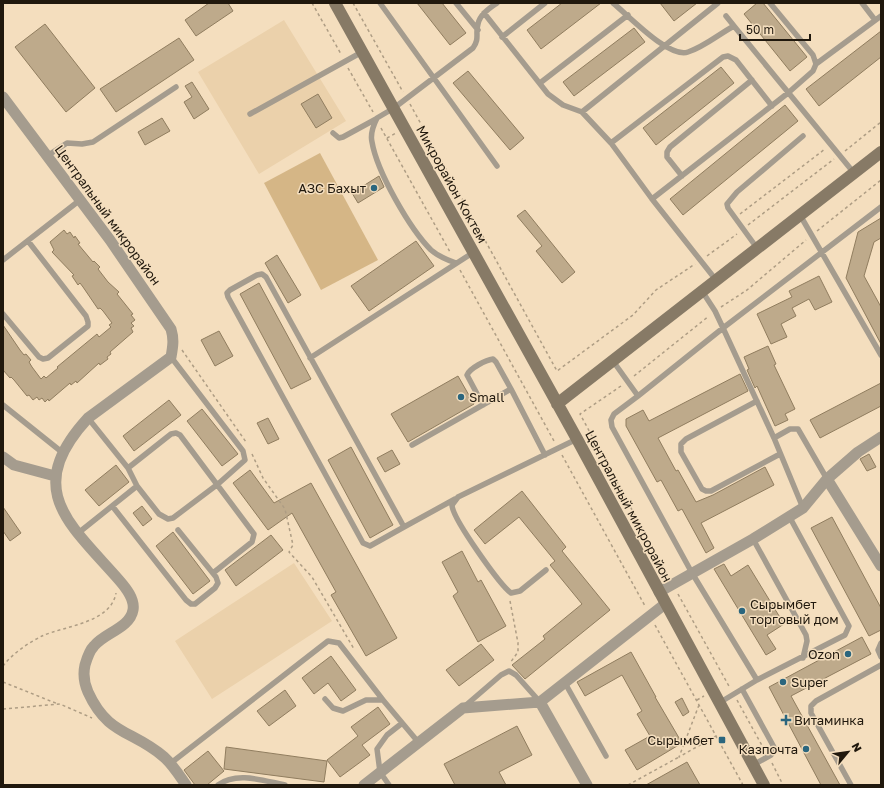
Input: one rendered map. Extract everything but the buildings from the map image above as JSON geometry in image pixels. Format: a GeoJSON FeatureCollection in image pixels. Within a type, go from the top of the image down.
{"type":"FeatureCollection","features":[{"type":"Feature","properties":{"kind":"main road","name":"Микрорайон Коктем"},"geometry":{"type":"LineString","coordinates":[[335,3],[557,404]]}},
{"type":"Feature","properties":{"kind":"main road"},"geometry":{"type":"LineString","coordinates":[[557,404],[881,152]]}},
{"type":"Feature","properties":{"kind":"main road","name":"Центральный микрорайон"},"geometry":{"type":"LineString","coordinates":[[557,404],[764,785]]}},
{"type":"Feature","properties":{"kind":"street","name":"Центральный микрорайон"},"geometry":{"type":"LineString","coordinates":[[3,97],[146,291],[171,329],[173,336]]}},
{"type":"Feature","properties":{"kind":"street"},"geometry":{"type":"LineString","coordinates":[[173,336],[171,357],[88,418],[79,428],[63,453],[55,476],[60,505],[77,534],[127,589],[132,599],[133,610],[127,621],[94,645],[88,656],[84,677],[87,689],[98,710],[114,728],[152,749],[171,763],[186,785]]}},
{"type":"Feature","properties":{"kind":"street"},"geometry":{"type":"LineString","coordinates":[[659,592],[753,539],[803,508],[827,478],[858,452],[881,436]]}},
{"type":"Feature","properties":{"kind":"street"},"geometry":{"type":"LineString","coordinates":[[3,457],[14,465],[55,476]]}},
{"type":"Feature","properties":{"kind":"street"},"geometry":{"type":"LineString","coordinates":[[827,478],[881,566]]}},
{"type":"Feature","properties":{"kind":"street","name":"Центральный микрорайон"},"geometry":{"type":"LineString","coordinates":[[540,702],[665,604]]}},
{"type":"Feature","properties":{"kind":"street"},"geometry":{"type":"LineString","coordinates":[[364,785],[463,708],[540,702],[587,785]]}},
{"type":"Feature","properties":{"kind":"lane"},"geometry":{"type":"LineString","coordinates":[[380,3],[497,166]]}},
{"type":"Feature","properties":{"kind":"lane"},"geometry":{"type":"LineString","coordinates":[[456,3],[478,30]]}},
{"type":"Feature","properties":{"kind":"lane"},"geometry":{"type":"LineString","coordinates":[[333,133],[339,138],[343,137],[394,108],[473,48],[479,37],[478,24],[484,13],[497,3]]}},
{"type":"Feature","properties":{"kind":"lane"},"geometry":{"type":"LineString","coordinates":[[502,37],[545,3]]}},
{"type":"Feature","properties":{"kind":"lane"},"geometry":{"type":"LineString","coordinates":[[613,3],[666,46],[676,52],[689,52],[734,26]]}},
{"type":"Feature","properties":{"kind":"lane"},"geometry":{"type":"LineString","coordinates":[[582,112],[718,3]]}},
{"type":"Feature","properties":{"kind":"lane"},"geometry":{"type":"LineString","coordinates":[[770,3],[813,55],[816,64]]}},
{"type":"Feature","properties":{"kind":"lane"},"geometry":{"type":"LineString","coordinates":[[862,3],[876,20]]}},
{"type":"Feature","properties":{"kind":"lane"},"geometry":{"type":"LineString","coordinates":[[484,13],[548,94],[563,105],[582,112],[611,143],[652,199],[716,280]]}},
{"type":"Feature","properties":{"kind":"lane"},"geometry":{"type":"LineString","coordinates":[[540,83],[628,15]]}},
{"type":"Feature","properties":{"kind":"lane"},"geometry":{"type":"LineString","coordinates":[[726,16],[854,173]]}},
{"type":"Feature","properties":{"kind":"lane"},"geometry":{"type":"LineString","coordinates":[[652,199],[788,93],[813,71],[816,64],[881,16]]}},
{"type":"Feature","properties":{"kind":"lane"},"geometry":{"type":"LineString","coordinates":[[250,114],[362,52]]}},
{"type":"Feature","properties":{"kind":"lane"},"geometry":{"type":"LineString","coordinates":[[611,143],[718,59],[728,56],[736,60],[772,106]]}},
{"type":"Feature","properties":{"kind":"lane"},"geometry":{"type":"LineString","coordinates":[[682,176],[667,157],[667,152],[670,147],[752,80]]}},
{"type":"Feature","properties":{"kind":"lane"},"geometry":{"type":"LineString","coordinates":[[47,156],[66,143],[82,144],[93,142],[176,87]]}},
{"type":"Feature","properties":{"kind":"lane"},"geometry":{"type":"LineString","coordinates":[[376,118],[373,126],[372,142],[381,170],[391,190],[424,242],[440,256],[456,263]]}},
{"type":"Feature","properties":{"kind":"lane"},"geometry":{"type":"LineString","coordinates":[[757,248],[728,208],[727,204],[730,199],[803,136]]}},
{"type":"Feature","properties":{"kind":"lane"},"geometry":{"type":"LineString","coordinates":[[3,260],[80,200]]}},
{"type":"Feature","properties":{"kind":"lane"},"geometry":{"type":"LineString","coordinates":[[757,680],[692,573],[611,424],[614,414],[881,207]]}},
{"type":"Feature","properties":{"kind":"lane"},"geometry":{"type":"LineString","coordinates":[[799,215],[881,355]]}},
{"type":"Feature","properties":{"kind":"lane"},"geometry":{"type":"LineString","coordinates":[[3,314],[39,357],[43,359],[48,358],[88,326],[86,316],[28,241]]}},
{"type":"Feature","properties":{"kind":"lane"},"geometry":{"type":"LineString","coordinates":[[310,358],[474,252]]}},
{"type":"Feature","properties":{"kind":"lane"},"geometry":{"type":"LineString","coordinates":[[404,527],[264,275],[257,275],[228,291],[228,297],[363,543],[370,546],[458,497],[577,439]]}},
{"type":"Feature","properties":{"kind":"lane"},"geometry":{"type":"LineString","coordinates":[[701,291],[715,311],[723,328],[774,438],[803,508]]}},
{"type":"Feature","properties":{"kind":"lane"},"geometry":{"type":"LineString","coordinates":[[88,418],[128,468],[137,486],[159,514],[168,519],[178,515],[243,463],[244,454],[171,357]]}},
{"type":"Feature","properties":{"kind":"lane"},"geometry":{"type":"LineString","coordinates":[[483,405],[467,373],[493,359],[511,389],[546,455]]}},
{"type":"Feature","properties":{"kind":"lane"},"geometry":{"type":"LineString","coordinates":[[613,361],[638,396]]}},
{"type":"Feature","properties":{"kind":"lane"},"geometry":{"type":"LineString","coordinates":[[412,445],[511,389]]}},
{"type":"Feature","properties":{"kind":"lane"},"geometry":{"type":"LineString","coordinates":[[757,401],[686,439],[681,444],[681,452],[702,489],[706,491],[711,491],[780,454]]}},
{"type":"Feature","properties":{"kind":"lane"},"geometry":{"type":"LineString","coordinates":[[3,405],[63,453]]}},
{"type":"Feature","properties":{"kind":"lane"},"geometry":{"type":"LineString","coordinates":[[774,438],[790,429],[798,429],[827,478]]}},
{"type":"Feature","properties":{"kind":"lane"},"geometry":{"type":"LineString","coordinates":[[128,468],[171,434],[176,433],[180,435],[253,531],[254,537],[252,542],[213,573]]}},
{"type":"Feature","properties":{"kind":"lane"},"geometry":{"type":"LineString","coordinates":[[77,534],[113,507],[137,486]]}},
{"type":"Feature","properties":{"kind":"lane"},"geometry":{"type":"LineString","coordinates":[[458,497],[452,505],[455,516],[508,591],[511,593],[517,593],[546,570]]}},
{"type":"Feature","properties":{"kind":"lane"},"geometry":{"type":"LineString","coordinates":[[113,507],[189,602],[198,602],[217,586],[217,580],[178,530]]}},
{"type":"Feature","properties":{"kind":"lane"},"geometry":{"type":"LineString","coordinates":[[719,703],[757,680],[803,658],[845,635],[849,626],[789,516]]}},
{"type":"Feature","properties":{"kind":"lane"},"geometry":{"type":"LineString","coordinates":[[753,539],[806,635],[807,641],[803,658]]}},
{"type":"Feature","properties":{"kind":"lane"},"geometry":{"type":"LineString","coordinates":[[171,763],[328,641],[339,643],[401,724],[419,743]]}},
{"type":"Feature","properties":{"kind":"lane"},"geometry":{"type":"LineString","coordinates":[[881,643],[878,650],[881,657]]}},
{"type":"Feature","properties":{"kind":"lane"},"geometry":{"type":"LineString","coordinates":[[851,785],[811,714],[811,706],[816,700],[881,665]]}},
{"type":"Feature","properties":{"kind":"lane"},"geometry":{"type":"LineString","coordinates":[[463,708],[505,672],[513,672],[540,702]]}},
{"type":"Feature","properties":{"kind":"lane"},"geometry":{"type":"LineString","coordinates":[[565,683],[606,756]]}},
{"type":"Feature","properties":{"kind":"lane"},"geometry":{"type":"LineString","coordinates":[[742,689],[774,746],[774,751],[768,757],[753,765]]}},
{"type":"Feature","properties":{"kind":"lane"},"geometry":{"type":"LineString","coordinates":[[326,699],[333,708],[343,711],[366,700],[383,700]]}},
{"type":"Feature","properties":{"kind":"lane"},"geometry":{"type":"LineString","coordinates":[[389,785],[380,772],[377,749],[386,735],[401,724]]}},
{"type":"Feature","properties":{"kind":"lane"},"geometry":{"type":"LineString","coordinates":[[218,785],[229,778],[239,777],[285,785]]}},
{"type":"Feature","properties":{"kind":"path"},"geometry":{"type":"LineString","coordinates":[[353,3],[557,371],[633,315],[656,290],[744,229],[881,122]]}},
{"type":"Feature","properties":{"kind":"path"},"geometry":{"type":"LineString","coordinates":[[376,118],[550,434]]}},
{"type":"Feature","properties":{"kind":"path"},"geometry":{"type":"LineString","coordinates":[[735,218],[826,148]]}},
{"type":"Feature","properties":{"kind":"path"},"geometry":{"type":"LineString","coordinates":[[783,785],[580,414],[628,381],[715,311],[747,290],[881,180]]}},
{"type":"Feature","properties":{"kind":"path"},"geometry":{"type":"LineString","coordinates":[[173,336],[247,443]]}},
{"type":"Feature","properties":{"kind":"path"},"geometry":{"type":"LineString","coordinates":[[250,450],[263,478],[285,509],[293,546],[288,552],[312,577],[356,652]]}},
{"type":"Feature","properties":{"kind":"path"},"geometry":{"type":"LineString","coordinates":[[3,666],[19,650],[42,636],[99,616],[114,602],[116,588]]}},
{"type":"Feature","properties":{"kind":"path"},"geometry":{"type":"LineString","coordinates":[[505,672],[518,652],[518,643],[508,591]]}},
{"type":"Feature","properties":{"kind":"path"},"geometry":{"type":"LineString","coordinates":[[3,682],[94,719]]}},
{"type":"Feature","properties":{"kind":"path"},"geometry":{"type":"LineString","coordinates":[[3,709],[60,704]]}},
{"type":"Feature","properties":{"kind":"path"},"geometry":{"type":"LineString","coordinates":[[679,757],[699,705]]}},
{"type":"Feature","properties":{"kind":"path"},"geometry":{"type":"LineString","coordinates":[[628,785],[716,736]]}},
{"type":"Feature","properties":{"kind":"shaded area"},"geometry":{"type":"Polygon","coordinates":[[[284,20],[346,121],[259,174],[198,72],[284,20]]]}},
{"type":"Feature","properties":{"kind":"shaded area"},"geometry":{"type":"Polygon","coordinates":[[[320,153],[378,260],[321,290],[264,183],[320,153]]]}},
{"type":"Feature","properties":{"kind":"shaded area"},"geometry":{"type":"Polygon","coordinates":[[[294,563],[332,621],[212,699],[175,641],[294,563]]]}},
{"type":"Feature","properties":{"kind":"place","name":"АЗС Бахыт"},"geometry":{"type":"Point","coordinates":[374,188]}},
{"type":"Feature","properties":{"kind":"place","name":"Small"},"geometry":{"type":"Point","coordinates":[461,397]}},
{"type":"Feature","properties":{"kind":"place","name":"Сырымбет торговый дом"},"geometry":{"type":"Point","coordinates":[742,611]}},
{"type":"Feature","properties":{"kind":"place","name":"Ozon"},"geometry":{"type":"Point","coordinates":[848,654]}},
{"type":"Feature","properties":{"kind":"place","name":"Super"},"geometry":{"type":"Point","coordinates":[783,682]}},
{"type":"Feature","properties":{"kind":"place","name":"Витаминка"},"geometry":{"type":"Point","coordinates":[786,720]}},
{"type":"Feature","properties":{"kind":"place","name":"Сырымбет"},"geometry":{"type":"Point","coordinates":[722,740]}},
{"type":"Feature","properties":{"kind":"place","name":"Казпочта"},"geometry":{"type":"Point","coordinates":[806,749]}}]}
